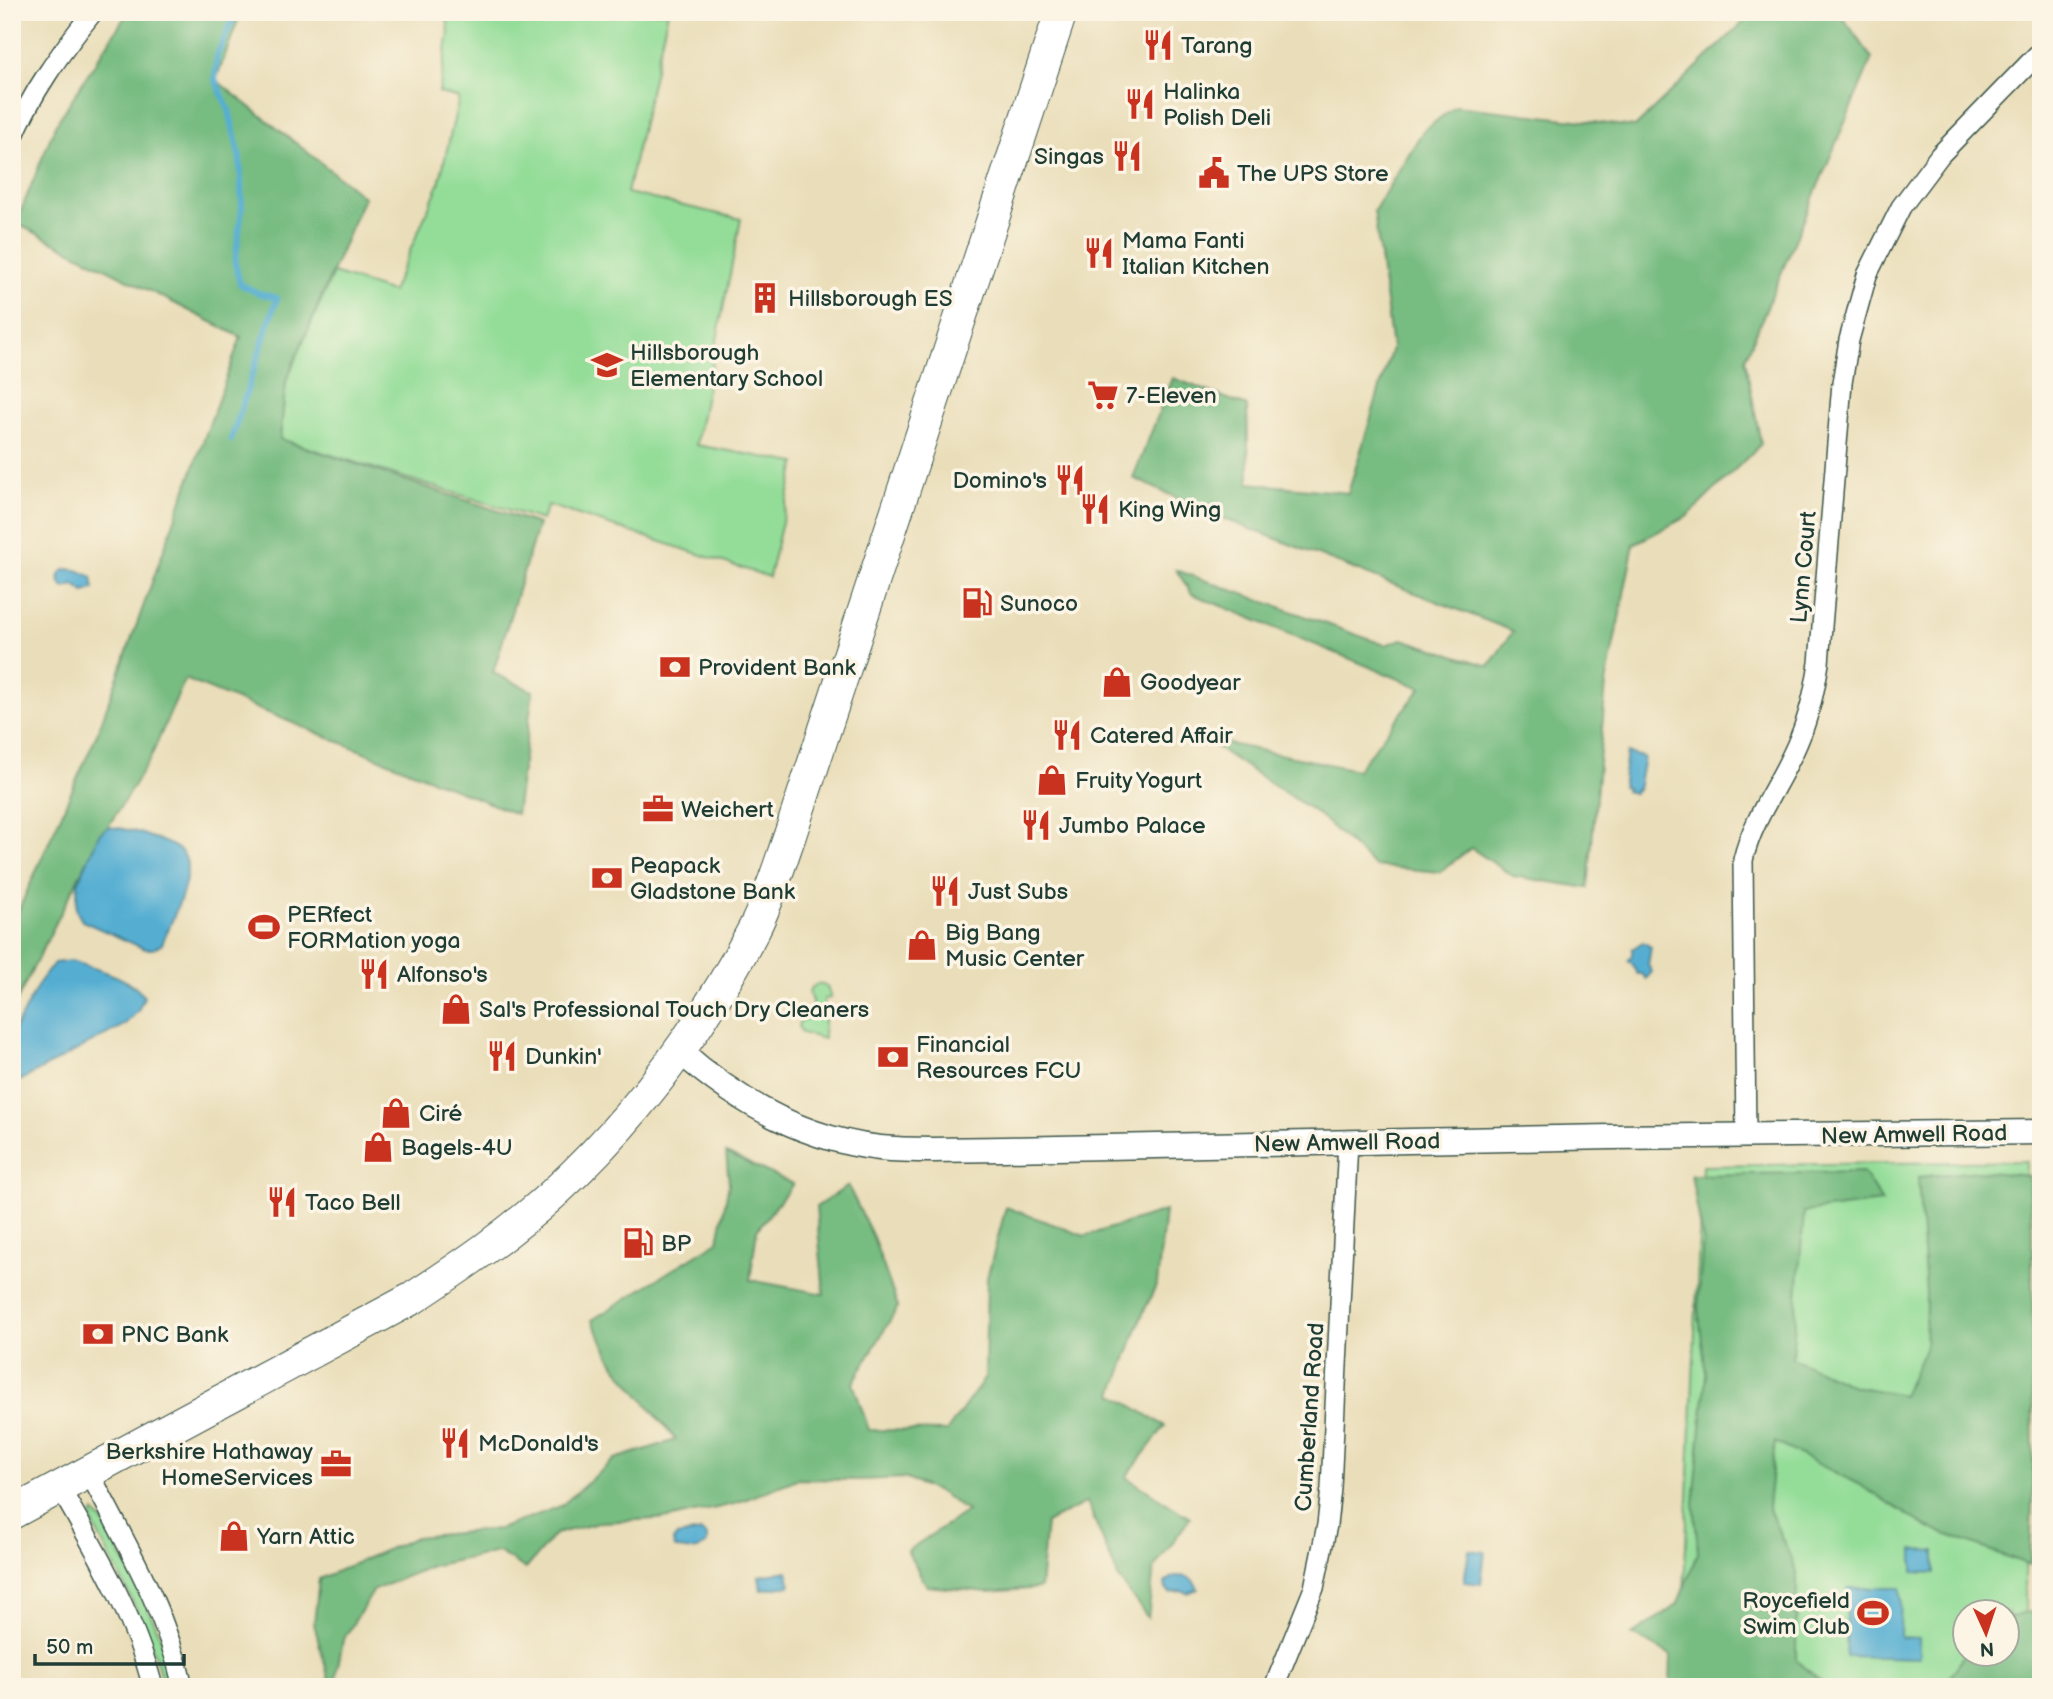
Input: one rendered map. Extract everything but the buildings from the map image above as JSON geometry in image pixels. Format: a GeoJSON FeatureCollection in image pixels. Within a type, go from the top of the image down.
{"type":"FeatureCollection","features":[{"type":"Feature","properties":{"kind":"main road"},"geometry":{"type":"LineString","coordinates":[[12,1513],[413,1298],[474,1258],[554,1193],[607,1139],[680,1051],[722,988],[754,928],[790,835],[1061,12]]}},
{"type":"Feature","properties":{"kind":"street"},"geometry":{"type":"LineString","coordinates":[[12,140],[55,62],[93,12]]}},
{"type":"Feature","properties":{"kind":"street","name":"Lynn Court"},"geometry":{"type":"LineString","coordinates":[[1746,1136],[1743,860],[1748,838],[1796,747],[1813,701],[1819,663],[1842,383],[1857,305],[1880,246],[1901,207],[1941,155],[2041,51]]}},
{"type":"Feature","properties":{"kind":"street","name":"New Amwell Road"},"geometry":{"type":"LineString","coordinates":[[680,1051],[732,1092],[795,1126],[834,1139],[920,1150],[1348,1141],[2041,1132]]}},
{"type":"Feature","properties":{"kind":"street","name":"Cumberland Road"},"geometry":{"type":"LineString","coordinates":[[1274,1687],[1314,1588],[1327,1525],[1348,1141]]}},
{"type":"Feature","properties":{"kind":"street"},"geometry":{"type":"LineString","coordinates":[[89,1472],[161,1613],[183,1687]]}},
{"type":"Feature","properties":{"kind":"street"},"geometry":{"type":"LineString","coordinates":[[60,1488],[124,1603],[138,1635],[153,1687]]}},
{"type":"Feature","properties":{"kind":"green space"},"geometry":{"type":"Polygon","coordinates":[[[128,12],[241,12],[216,80],[364,197],[286,381],[280,439],[538,524],[493,673],[533,691],[516,814],[185,679],[150,759],[88,859],[12,1010],[12,925],[97,734],[241,337],[16,223],[56,124],[128,12]]]}},
{"type":"Feature","properties":{"kind":"green space"},"geometry":{"type":"Polygon","coordinates":[[[446,12],[668,12],[627,193],[741,219],[696,445],[796,463],[769,577],[548,505],[542,520],[280,439],[286,381],[333,273],[392,292],[439,184],[459,98],[439,93],[449,32],[446,12]]]}},
{"type":"Feature","properties":{"kind":"green space"},"geometry":{"type":"Polygon","coordinates":[[[1754,12],[1839,12],[1872,58],[1745,359],[1761,444],[1688,516],[1634,544],[1606,683],[1588,888],[1513,876],[1471,848],[1440,872],[1374,866],[1319,815],[1204,739],[1357,770],[1421,688],[1192,594],[1176,570],[1385,645],[1402,639],[1489,666],[1513,631],[1212,514],[1133,478],[1173,378],[1247,406],[1249,483],[1348,493],[1392,348],[1374,211],[1423,131],[1456,106],[1635,127],[1754,12]]]}},
{"type":"Feature","properties":{"kind":"green space"},"geometry":{"type":"Polygon","coordinates":[[[817,984],[827,986],[831,998],[824,999],[824,1039],[802,1033],[798,1026],[800,1021],[812,1016],[809,994],[810,989],[817,984]]]}},
{"type":"Feature","properties":{"kind":"green space"},"geometry":{"type":"Polygon","coordinates":[[[726,1153],[793,1184],[757,1230],[750,1280],[824,1294],[816,1207],[848,1186],[873,1237],[898,1307],[853,1383],[869,1430],[947,1431],[985,1378],[987,1278],[1006,1207],[1085,1236],[1165,1211],[1157,1284],[1141,1318],[1113,1394],[1165,1426],[1126,1477],[1190,1518],[1154,1568],[1148,1618],[1119,1579],[1087,1502],[1046,1523],[1040,1588],[989,1592],[927,1586],[907,1551],[967,1511],[941,1493],[904,1478],[797,1479],[734,1504],[672,1518],[602,1522],[555,1534],[526,1569],[498,1552],[431,1566],[374,1590],[343,1640],[334,1687],[331,1687],[314,1624],[319,1579],[416,1537],[499,1529],[561,1506],[615,1459],[676,1440],[614,1364],[592,1320],[718,1241],[729,1183],[726,1153]]]}},
{"type":"Feature","properties":{"kind":"green space"},"geometry":{"type":"Polygon","coordinates":[[[2026,1161],[2025,1687],[1680,1687],[1702,1166],[2026,1161]]]}},
{"type":"Feature","properties":{"kind":"green space"},"geometry":{"type":"Polygon","coordinates":[[[1979,1171],[2029,1176],[2032,1229],[2033,1475],[2030,1565],[1929,1528],[1858,1484],[1775,1442],[1768,1507],[1797,1572],[1796,1659],[1826,1687],[1670,1687],[1671,1655],[1632,1635],[1677,1605],[1698,1553],[1694,1503],[1706,1374],[1698,1308],[1703,1240],[1691,1175],[1863,1172],[1882,1202],[1804,1212],[1792,1358],[1853,1386],[1903,1395],[1925,1349],[1926,1293],[1918,1177],[1979,1171]]]}},
{"type":"Feature","properties":{"kind":"green space"},"geometry":{"type":"Polygon","coordinates":[[[94,1512],[102,1520],[133,1576],[159,1632],[174,1687],[163,1687],[143,1624],[94,1526],[94,1512]]]}},
{"type":"Feature","properties":{"kind":"green space"},"geometry":{"type":"Polygon","coordinates":[[[2041,1609],[2041,1687],[1920,1687],[1949,1678],[1956,1668],[2022,1668],[2022,1614],[2041,1609]]]}},
{"type":"Feature","properties":{"kind":"water"},"geometry":{"type":"Polygon","coordinates":[[[65,569],[77,570],[92,577],[94,589],[84,592],[74,585],[65,588],[59,579],[65,569]]]}},
{"type":"Feature","properties":{"kind":"water"},"geometry":{"type":"Polygon","coordinates":[[[1627,753],[1644,757],[1638,790],[1635,789],[1634,793],[1625,791],[1626,788],[1622,787],[1627,753]]]}},
{"type":"Feature","properties":{"kind":"water"},"geometry":{"type":"Polygon","coordinates":[[[108,827],[127,829],[172,845],[184,855],[187,863],[180,899],[162,944],[153,949],[145,949],[82,921],[76,910],[78,883],[99,834],[108,827]]]}},
{"type":"Feature","properties":{"kind":"water"},"geometry":{"type":"Polygon","coordinates":[[[1643,942],[1651,947],[1648,965],[1652,972],[1646,979],[1642,974],[1638,974],[1628,961],[1632,956],[1632,949],[1643,942]]]}},
{"type":"Feature","properties":{"kind":"water"},"geometry":{"type":"Polygon","coordinates":[[[71,961],[111,974],[131,984],[144,997],[138,1011],[124,1025],[12,1085],[12,1034],[39,983],[54,963],[71,961]]]}},
{"type":"Feature","properties":{"kind":"water"},"geometry":{"type":"Polygon","coordinates":[[[701,1532],[707,1536],[707,1544],[704,1546],[691,1550],[674,1547],[673,1541],[677,1536],[701,1532]]]}},
{"type":"Feature","properties":{"kind":"water"},"geometry":{"type":"Polygon","coordinates":[[[1469,1550],[1485,1552],[1481,1584],[1464,1582],[1469,1550]]]}},
{"type":"Feature","properties":{"kind":"water"},"geometry":{"type":"Polygon","coordinates":[[[1913,1550],[1935,1551],[1935,1573],[1913,1572],[1913,1550]]]}},
{"type":"Feature","properties":{"kind":"water"},"geometry":{"type":"Polygon","coordinates":[[[788,1571],[790,1586],[761,1590],[759,1576],[788,1571]]]}},
{"type":"Feature","properties":{"kind":"water"},"geometry":{"type":"Polygon","coordinates":[[[1174,1576],[1189,1578],[1198,1589],[1188,1593],[1170,1593],[1165,1583],[1174,1576]]]}},
{"type":"Feature","properties":{"kind":"water","name":"Roycefield Swim Club"},"geometry":{"type":"Polygon","coordinates":[[[1847,1588],[1901,1588],[1900,1637],[1919,1638],[1919,1658],[1846,1656],[1847,1588]]]}},
{"type":"Feature","properties":{"kind":"waterway"},"geometry":{"type":"LineString","coordinates":[[231,440],[277,298],[240,284],[235,263],[242,208],[240,159],[229,110],[215,79],[217,55],[236,12]]}},
{"type":"Feature","properties":{"kind":"place","name":"Tarang"},"geometry":{"type":"Point","coordinates":[1158,45]}},
{"type":"Feature","properties":{"kind":"place","name":"Halinka Polish Deli"},"geometry":{"type":"Point","coordinates":[1140,104]}},
{"type":"Feature","properties":{"kind":"place","name":"Singas"},"geometry":{"type":"Point","coordinates":[1127,156]}},
{"type":"Feature","properties":{"kind":"place","name":"The UPS Store"},"geometry":{"type":"Point","coordinates":[1214,173]}},
{"type":"Feature","properties":{"kind":"place","name":"Mama Fanti Italian Kitchen"},"geometry":{"type":"Point","coordinates":[1099,253]}},
{"type":"Feature","properties":{"kind":"place","name":"Hillsborough ES"},"geometry":{"type":"Point","coordinates":[765,298]}},
{"type":"Feature","properties":{"kind":"place","name":"Hillsborough Elementary School"},"geometry":{"type":"Point","coordinates":[607,365]}},
{"type":"Feature","properties":{"kind":"place","name":"7-Eleven"},"geometry":{"type":"Point","coordinates":[1103,395]}},
{"type":"Feature","properties":{"kind":"place","name":"Domino's"},"geometry":{"type":"Point","coordinates":[1070,480]}},
{"type":"Feature","properties":{"kind":"place","name":"King Wing"},"geometry":{"type":"Point","coordinates":[1095,509]}},
{"type":"Feature","properties":{"kind":"place","name":"Sunoco"},"geometry":{"type":"Point","coordinates":[977,603]}},
{"type":"Feature","properties":{"kind":"place","name":"Provident Bank"},"geometry":{"type":"Point","coordinates":[675,667]}},
{"type":"Feature","properties":{"kind":"place","name":"Goodyear"},"geometry":{"type":"Point","coordinates":[1117,682]}},
{"type":"Feature","properties":{"kind":"place","name":"Catered Affair"},"geometry":{"type":"Point","coordinates":[1067,735]}},
{"type":"Feature","properties":{"kind":"place","name":"Fruity Yogurt"},"geometry":{"type":"Point","coordinates":[1052,780]}},
{"type":"Feature","properties":{"kind":"place","name":"Weichert"},"geometry":{"type":"Point","coordinates":[658,809]}},
{"type":"Feature","properties":{"kind":"place","name":"Jumbo Palace"},"geometry":{"type":"Point","coordinates":[1036,825]}},
{"type":"Feature","properties":{"kind":"place","name":"Peapack Gladstone Bank"},"geometry":{"type":"Point","coordinates":[607,878]}},
{"type":"Feature","properties":{"kind":"place","name":"Just Subs"},"geometry":{"type":"Point","coordinates":[945,891]}},
{"type":"Feature","properties":{"kind":"place","name":"PERfect FORMation yoga"},"geometry":{"type":"Point","coordinates":[264,927]}},
{"type":"Feature","properties":{"kind":"place","name":"Big Bang Music Center"},"geometry":{"type":"Point","coordinates":[922,945]}},
{"type":"Feature","properties":{"kind":"place","name":"Alfonso's"},"geometry":{"type":"Point","coordinates":[374,974]}},
{"type":"Feature","properties":{"kind":"place","name":"Sal's Professional Touch Dry Cleaners"},"geometry":{"type":"Point","coordinates":[456,1009]}},
{"type":"Feature","properties":{"kind":"place","name":"Dunkin'"},"geometry":{"type":"Point","coordinates":[502,1056]}},
{"type":"Feature","properties":{"kind":"place","name":"Financial Resources FCU"},"geometry":{"type":"Point","coordinates":[893,1057]}},
{"type":"Feature","properties":{"kind":"place","name":"Ciré"},"geometry":{"type":"Point","coordinates":[396,1113]}},
{"type":"Feature","properties":{"kind":"place","name":"Bagels-4U"},"geometry":{"type":"Point","coordinates":[378,1147]}},
{"type":"Feature","properties":{"kind":"place","name":"Taco Bell"},"geometry":{"type":"Point","coordinates":[282,1202]}},
{"type":"Feature","properties":{"kind":"place","name":"BP"},"geometry":{"type":"Point","coordinates":[638,1243]}},
{"type":"Feature","properties":{"kind":"place","name":"PNC Bank"},"geometry":{"type":"Point","coordinates":[98,1334]}},
{"type":"Feature","properties":{"kind":"place","name":"McDonald's"},"geometry":{"type":"Point","coordinates":[455,1443]}},
{"type":"Feature","properties":{"kind":"place","name":"Berkshire Hathaway HomeServices"},"geometry":{"type":"Point","coordinates":[336,1464]}},
{"type":"Feature","properties":{"kind":"place","name":"Yarn Attic"},"geometry":{"type":"Point","coordinates":[234,1536]}},
{"type":"Feature","properties":{"kind":"place","name":"Roycefield Swim Club"},"geometry":{"type":"Point","coordinates":[1873,1613]}}]}
